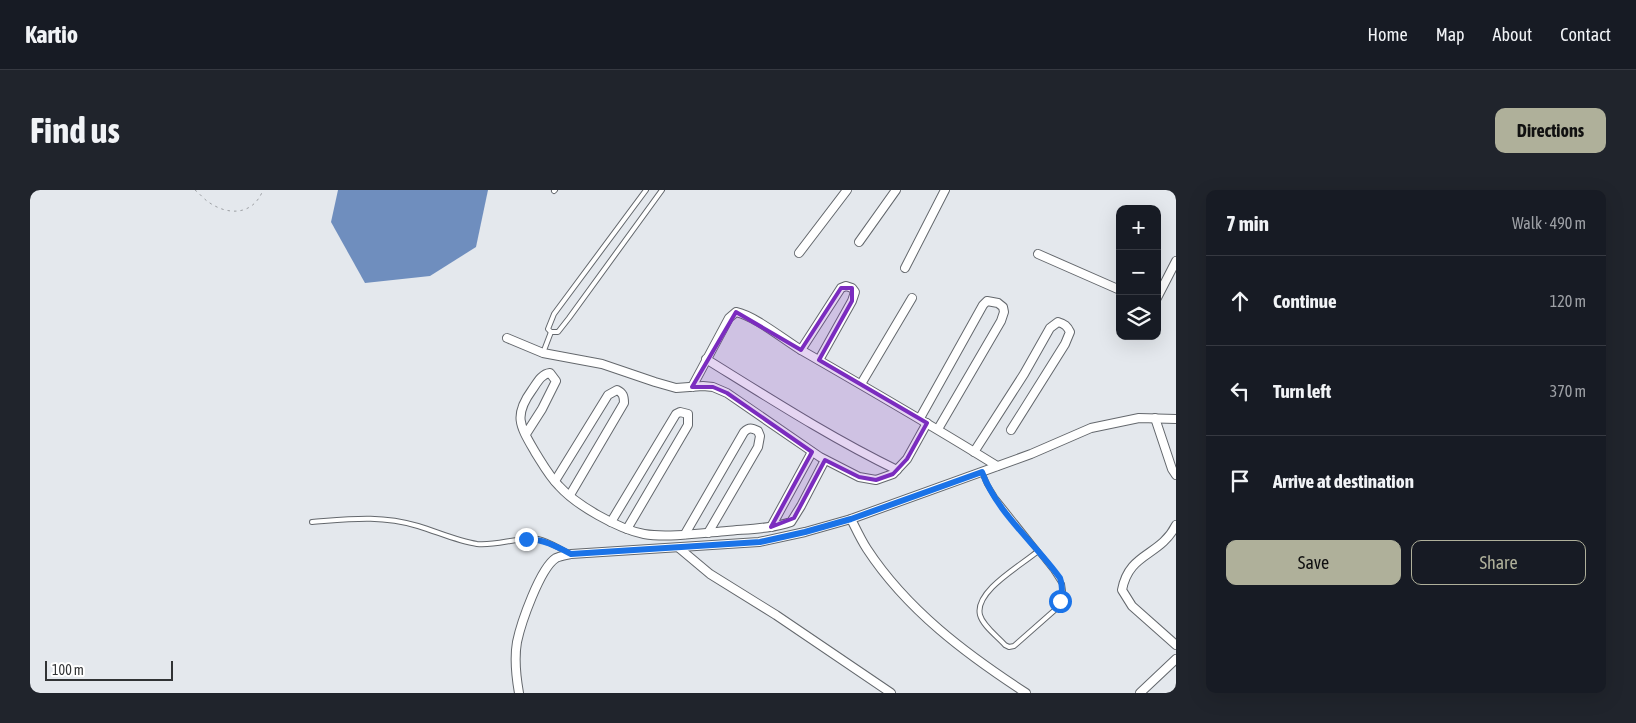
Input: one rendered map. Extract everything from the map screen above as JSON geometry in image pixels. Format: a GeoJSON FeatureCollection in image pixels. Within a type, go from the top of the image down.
{"type":"FeatureCollection","features":[{"type":"Feature","properties":{"kind":"street"},"geometry":{"type":"LineString","coordinates":[[799,252],[848,190]]}},
{"type":"Feature","properties":{"kind":"street"},"geometry":{"type":"LineString","coordinates":[[859,242],[896,190]]}},
{"type":"Feature","properties":{"kind":"street"},"geometry":{"type":"LineString","coordinates":[[905,268],[945,190]]}},
{"type":"Feature","properties":{"kind":"street"},"geometry":{"type":"LineString","coordinates":[[1038,254],[1116,288]]}},
{"type":"Feature","properties":{"kind":"street"},"geometry":{"type":"LineString","coordinates":[[1159,295],[1176,261]]}},
{"type":"Feature","properties":{"kind":"street"},"geometry":{"type":"LineString","coordinates":[[801,350],[841,288],[846,286],[852,288],[855,292],[852,301],[820,360]]}},
{"type":"Feature","properties":{"kind":"street"},"geometry":{"type":"LineString","coordinates":[[861,384],[912,298]]}},
{"type":"Feature","properties":{"kind":"street"},"geometry":{"type":"LineString","coordinates":[[507,338],[543,353],[602,364],[676,388],[714,387],[812,452],[860,477],[876,480],[893,474],[907,459],[924,421],[983,305],[987,301],[998,303],[1003,307],[1004,312],[1000,321],[938,429]]}},
{"type":"Feature","properties":{"kind":"street"},"geometry":{"type":"LineString","coordinates":[[692,387],[729,318],[736,312],[744,314],[801,350],[938,429],[997,466]]}},
{"type":"Feature","properties":{"kind":"street"},"geometry":{"type":"LineString","coordinates":[[974,452],[1024,374],[1050,328],[1058,322],[1063,324],[1068,327],[1070,332],[1065,344],[1011,430]]}},
{"type":"Feature","properties":{"kind":"street"},"geometry":{"type":"LineString","coordinates":[[706,359],[799,417],[863,454],[897,470]]}},
{"type":"Feature","properties":{"kind":"street"},"geometry":{"type":"LineString","coordinates":[[526,434],[542,409],[556,381],[550,373],[542,375],[522,404],[520,414],[522,426],[526,434],[544,466],[554,481],[586,508],[611,522],[645,534],[708,533],[791,522],[826,460]]}},
{"type":"Feature","properties":{"kind":"street"},"geometry":{"type":"LineString","coordinates":[[554,481],[608,395],[617,390],[621,392],[624,396],[624,403],[570,495]]}},
{"type":"Feature","properties":{"kind":"street"},"geometry":{"type":"LineString","coordinates":[[611,522],[676,414],[680,412],[688,414],[688,425],[627,529]]}},
{"type":"Feature","properties":{"kind":"street"},"geometry":{"type":"LineString","coordinates":[[519,693],[516,660],[517,642],[528,605],[546,569],[556,558],[571,554],[760,542],[805,532],[851,519],[982,472],[1091,428],[1139,418],[1176,418]]}},
{"type":"Feature","properties":{"kind":"street"},"geometry":{"type":"LineString","coordinates":[[1155,418],[1172,469],[1176,475]]}},
{"type":"Feature","properties":{"kind":"street"},"geometry":{"type":"LineString","coordinates":[[685,534],[744,432],[748,428],[753,428],[758,431],[760,436],[758,447],[708,533]]}},
{"type":"Feature","properties":{"kind":"street"},"geometry":{"type":"LineString","coordinates":[[771,526],[812,452]]}},
{"type":"Feature","properties":{"kind":"street"},"geometry":{"type":"LineString","coordinates":[[851,519],[876,562],[924,616],[953,642],[1026,693]]}},
{"type":"Feature","properties":{"kind":"street"},"geometry":{"type":"LineString","coordinates":[[1176,525],[1171,535],[1161,546],[1142,557],[1130,568],[1124,578],[1122,590],[1132,606],[1176,646]]}},
{"type":"Feature","properties":{"kind":"street"},"geometry":{"type":"LineString","coordinates":[[679,548],[710,574],[776,615],[891,693]]}},
{"type":"Feature","properties":{"kind":"street"},"geometry":{"type":"LineString","coordinates":[[1140,693],[1176,660]]}},
{"type":"Feature","properties":{"kind":"lane"},"geometry":{"type":"LineString","coordinates":[[551,332],[548,329],[554,314],[646,190]]}},
{"type":"Feature","properties":{"kind":"lane"},"geometry":{"type":"LineString","coordinates":[[551,332],[558,332],[569,318],[662,190]]}},
{"type":"Feature","properties":{"kind":"lane"},"geometry":{"type":"LineString","coordinates":[[543,353],[551,332]]}},
{"type":"Feature","properties":{"kind":"lane"},"geometry":{"type":"LineString","coordinates":[[982,472],[995,497],[1060,578],[1062,584],[1060,601],[1056,609],[1014,646],[1009,647],[982,621],[979,605],[986,593],[1001,579],[1038,551]]}},
{"type":"Feature","properties":{"kind":"lane"},"geometry":{"type":"LineString","coordinates":[[312,522],[366,518],[389,520],[479,544],[538,539],[571,554]]}},
{"type":"Feature","properties":{"kind":"path"},"geometry":{"type":"LineString","coordinates":[[195,190],[212,204],[229,211],[244,210],[254,205],[263,190]]}},
{"type":"Feature","properties":{"kind":"highlighted area"},"geometry":{"type":"Polygon","coordinates":[[[841,288],[852,288],[852,301],[819,360],[927,423],[907,459],[893,474],[876,480],[859,477],[825,460],[794,518],[771,527],[812,452],[727,393],[713,387],[692,387],[736,312],[801,350],[841,288]]]}},
{"type":"Feature","properties":{"kind":"water"},"geometry":{"type":"Polygon","coordinates":[[[338,190],[488,190],[476,247],[430,276],[365,283],[331,222],[338,190]]]}},
{"type":"Feature","properties":{"kind":"route"},"geometry":{"type":"LineString","coordinates":[[526,539],[538,539],[571,554],[760,542],[851,519],[982,472],[987,484],[1008,515],[1060,578],[1062,591],[1060,601]]}}]}
